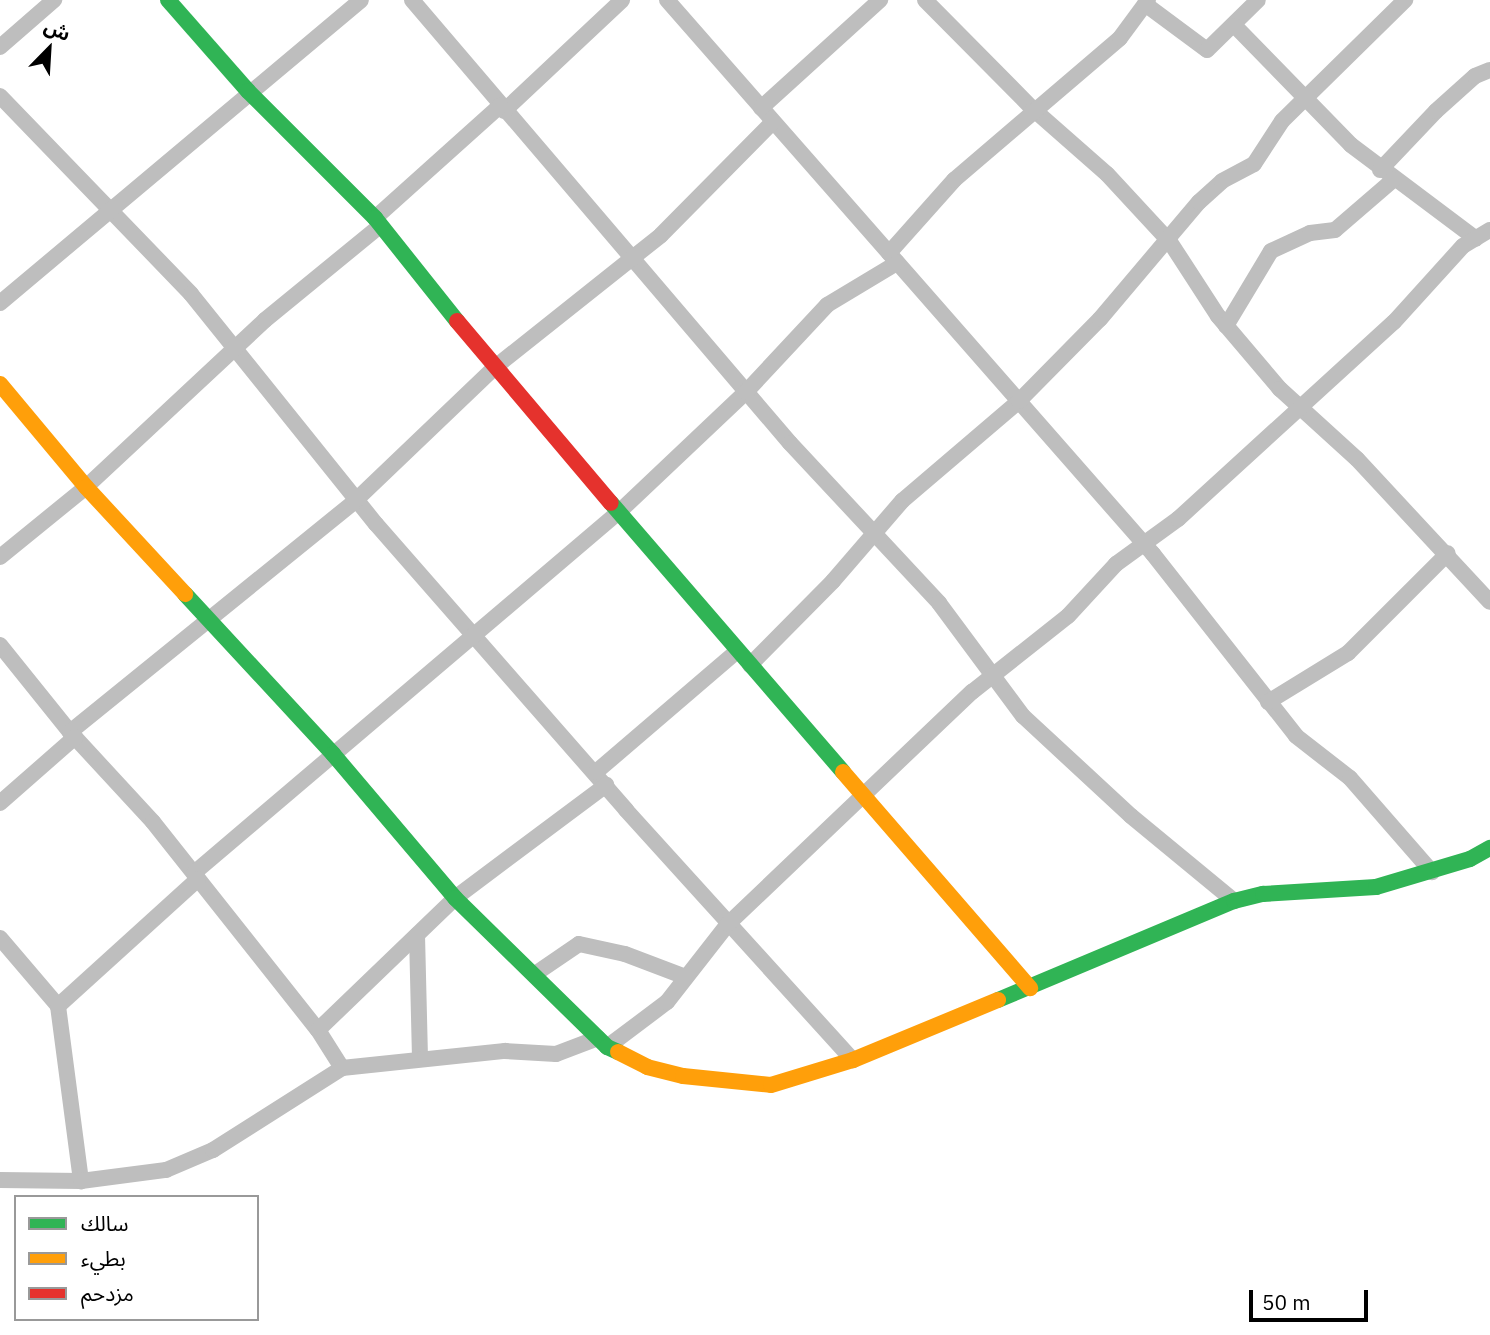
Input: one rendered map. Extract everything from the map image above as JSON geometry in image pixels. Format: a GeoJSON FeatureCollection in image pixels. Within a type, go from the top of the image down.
{"type":"FeatureCollection","features":[{"type":"Feature","properties":{"kind":"street"},"geometry":{"type":"LineString","coordinates":[[0,47],[54,0]]}},
{"type":"Feature","properties":{"kind":"street"},"geometry":{"type":"LineString","coordinates":[[168,0],[248,91],[377,222],[494,368],[1030,988]]}},
{"type":"Feature","properties":{"kind":"street"},"geometry":{"type":"LineString","coordinates":[[0,303],[248,91],[361,0]]}},
{"type":"Feature","properties":{"kind":"street"},"geometry":{"type":"LineString","coordinates":[[412,0],[746,391],[939,603],[996,676],[1023,716],[1131,817],[1234,901]]}},
{"type":"Feature","properties":{"kind":"street"},"geometry":{"type":"LineString","coordinates":[[0,558],[86,487],[234,348],[622,0]]}},
{"type":"Feature","properties":{"kind":"street"},"geometry":{"type":"LineString","coordinates":[[667,0],[1145,544],[1296,736],[1350,778],[1432,872]]}},
{"type":"Feature","properties":{"kind":"street"},"geometry":{"type":"LineString","coordinates":[[761,108],[880,0]]}},
{"type":"Feature","properties":{"kind":"street"},"geometry":{"type":"LineString","coordinates":[[925,0],[1033,109],[1107,174],[1170,242],[1226,326],[1300,408],[1448,553],[1490,602]]}},
{"type":"Feature","properties":{"kind":"street"},"geometry":{"type":"LineString","coordinates":[[58,1006],[196,876],[333,754],[620,511],[746,391],[827,305],[893,258],[954,180],[1033,109],[1120,38],[1146,2],[1202,49],[1212,49],[1258,0]]}},
{"type":"Feature","properties":{"kind":"street"},"geometry":{"type":"LineString","coordinates":[[750,665],[917,486],[1019,401],[1170,242],[1213,189],[1254,164],[1282,121],[1405,0]]}},
{"type":"Feature","properties":{"kind":"street"},"geometry":{"type":"LineString","coordinates":[[0,1180],[81,1181],[166,1170],[213,1150],[342,1068],[505,1051],[556,1054],[603,1042],[667,1002],[683,976],[728,924],[972,692],[996,676],[1068,616],[1116,564],[1145,544],[1300,408],[1394,322],[1463,246],[1483,234],[1386,175],[1235,26]]}},
{"type":"Feature","properties":{"kind":"street"},"geometry":{"type":"LineString","coordinates":[[1226,326],[1271,251],[1310,233],[1335,230],[1386,175],[1437,111],[1475,76],[1490,70]]}},
{"type":"Feature","properties":{"kind":"street"},"geometry":{"type":"LineString","coordinates":[[0,96],[191,294],[356,500],[728,924],[853,1060]]}},
{"type":"Feature","properties":{"kind":"street"},"geometry":{"type":"LineString","coordinates":[[0,803],[72,735],[356,500],[494,368],[700,199],[773,122]]}},
{"type":"Feature","properties":{"kind":"street"},"geometry":{"type":"LineString","coordinates":[[0,384],[86,487],[333,754],[455,898],[603,1042],[647,1067],[683,1076],[771,1085],[853,1060],[1234,901],[1263,894],[1362,890],[1432,872],[1490,848]]}},
{"type":"Feature","properties":{"kind":"street"},"geometry":{"type":"LineString","coordinates":[[1268,702],[1348,653],[1448,553]]}},
{"type":"Feature","properties":{"kind":"street"},"geometry":{"type":"LineString","coordinates":[[0,645],[72,735],[196,876],[318,1030],[342,1068]]}},
{"type":"Feature","properties":{"kind":"street"},"geometry":{"type":"LineString","coordinates":[[318,1030],[455,898],[601,778],[737,651]]}},
{"type":"Feature","properties":{"kind":"street"},"geometry":{"type":"LineString","coordinates":[[417,935],[420,1058]]}},
{"type":"Feature","properties":{"kind":"street"},"geometry":{"type":"LineString","coordinates":[[0,938],[58,1006],[81,1181]]}},
{"type":"Feature","properties":{"kind":"street"},"geometry":{"type":"LineString","coordinates":[[535,974],[579,944],[625,954],[683,976]]}},
{"type":"Feature","properties":{"kind":"traffic: fast"},"geometry":{"type":"LineString","coordinates":[[168,0],[248,91],[375,218],[457,321]]}},
{"type":"Feature","properties":{"kind":"traffic: fast"},"geometry":{"type":"LineString","coordinates":[[611,503],[843,772]]}},
{"type":"Feature","properties":{"kind":"traffic: fast"},"geometry":{"type":"LineString","coordinates":[[185,594],[333,754],[455,898],[607,1047],[618,1052]]}},
{"type":"Feature","properties":{"kind":"traffic: fast"},"geometry":{"type":"LineString","coordinates":[[998,1000],[1234,901],[1263,894],[1376,887],[1470,859],[1490,848]]}},
{"type":"Feature","properties":{"kind":"traffic: slow"},"geometry":{"type":"LineString","coordinates":[[0,384],[86,487],[185,594]]}},
{"type":"Feature","properties":{"kind":"traffic: slow"},"geometry":{"type":"LineString","coordinates":[[843,772],[1030,988]]}},
{"type":"Feature","properties":{"kind":"traffic: slow"},"geometry":{"type":"LineString","coordinates":[[618,1052],[647,1067],[683,1076],[771,1085],[853,1060],[998,1000]]}},
{"type":"Feature","properties":{"kind":"traffic: jam"},"geometry":{"type":"LineString","coordinates":[[457,321],[611,503]]}}]}
